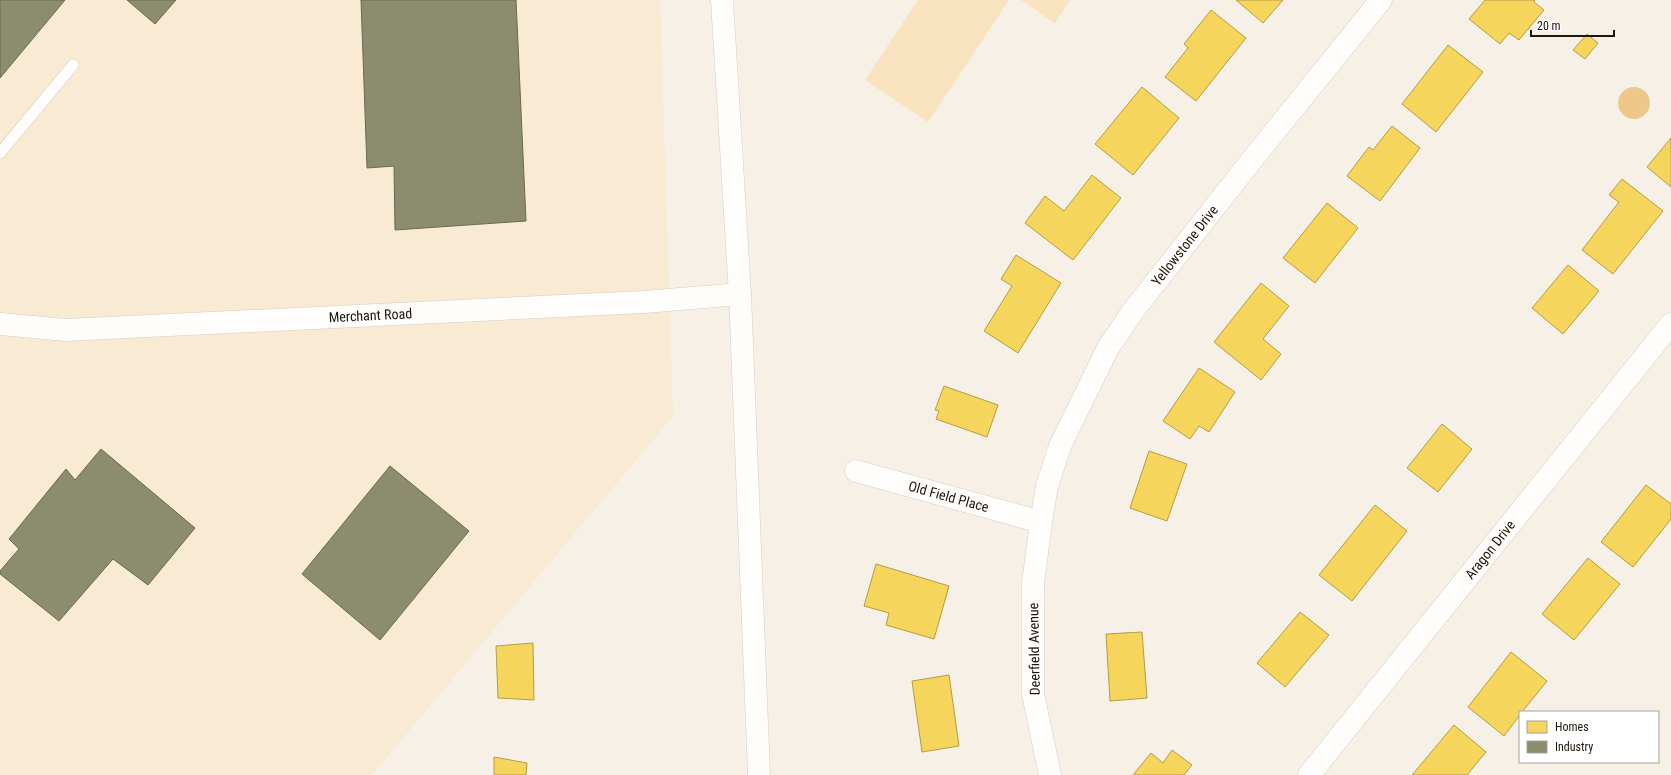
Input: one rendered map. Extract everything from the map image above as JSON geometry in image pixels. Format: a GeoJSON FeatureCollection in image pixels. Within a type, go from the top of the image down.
{"type":"FeatureCollection","features":[{"type":"Feature","properties":{"kind":"main road"},"geometry":{"type":"LineString","coordinates":[[722,0],[740,294],[759,775]]}},
{"type":"Feature","properties":{"kind":"main road","name":"Yellowstone Drive"},"geometry":{"type":"LineString","coordinates":[[1041,522],[1047,486],[1060,446],[1108,348],[1133,311],[1164,271],[1381,0]]}},
{"type":"Feature","properties":{"kind":"main road","name":"Merchant Road"},"geometry":{"type":"LineString","coordinates":[[1,325],[66,330],[644,302],[740,294]]}},
{"type":"Feature","properties":{"kind":"main road","name":"Aragon Drive"},"geometry":{"type":"LineString","coordinates":[[1309,775],[1671,324]]}},
{"type":"Feature","properties":{"kind":"main road","name":"Old Field Place"},"geometry":{"type":"LineString","coordinates":[[856,471],[1041,522]]}},
{"type":"Feature","properties":{"kind":"main road","name":"Deerfield Avenue"},"geometry":{"type":"LineString","coordinates":[[1041,522],[1033,584],[1033,694],[1050,775]]}},
{"type":"Feature","properties":{"kind":"lane"},"geometry":{"type":"LineString","coordinates":[[0,153],[73,65]]}},
{"type":"Feature","properties":{"kind":"shaded area"},"geometry":{"type":"Polygon","coordinates":[[[0,0],[660,0],[673,416],[372,775],[0,775],[0,0]]]}},
{"type":"Feature","properties":{"kind":"shaded area"},"geometry":{"type":"Polygon","coordinates":[[[918,0],[1009,0],[928,122],[865,80],[918,0]]]}},
{"type":"Feature","properties":{"kind":"shaded area"},"geometry":{"type":"Polygon","coordinates":[[[1021,0],[1070,0],[1055,23],[1021,0]]]}},
{"type":"Feature","properties":{"kind":"shaded area"},"geometry":{"type":"Polygon","coordinates":[[[1634,87],[1643,90],[1647,94],[1650,103],[1647,112],[1643,116],[1634,119],[1625,116],[1621,112],[1618,103],[1621,94],[1625,90],[1634,87]]]}},
{"type":"Feature","properties":{"kind":"building: Homes"},"geometry":{"type":"Polygon","coordinates":[[[1236,0],[1283,0],[1263,23],[1236,0]]]}},
{"type":"Feature","properties":{"kind":"building: Homes"},"geometry":{"type":"Polygon","coordinates":[[[1485,0],[1535,0],[1534,2],[1544,10],[1519,40],[1509,33],[1500,44],[1469,19],[1485,0]]]}},
{"type":"Feature","properties":{"kind":"building: Homes"},"geometry":{"type":"Polygon","coordinates":[[[1211,10],[1246,38],[1196,101],[1165,77],[1188,48],[1184,44],[1211,10]]]}},
{"type":"Feature","properties":{"kind":"building: Homes"},"geometry":{"type":"Polygon","coordinates":[[[1587,34],[1598,43],[1585,59],[1573,50],[1587,34]]]}},
{"type":"Feature","properties":{"kind":"building: Homes"},"geometry":{"type":"Polygon","coordinates":[[[1448,45],[1483,72],[1436,132],[1402,104],[1448,45]]]}},
{"type":"Feature","properties":{"kind":"building: Homes"},"geometry":{"type":"Polygon","coordinates":[[[1142,87],[1179,118],[1133,175],[1095,144],[1142,87]]]}},
{"type":"Feature","properties":{"kind":"building: Homes"},"geometry":{"type":"Polygon","coordinates":[[[1392,126],[1420,148],[1380,201],[1347,176],[1369,147],[1373,150],[1392,126]]]}},
{"type":"Feature","properties":{"kind":"building: Homes"},"geometry":{"type":"Polygon","coordinates":[[[1671,138],[1671,187],[1647,167],[1671,138]]]}},
{"type":"Feature","properties":{"kind":"building: Homes"},"geometry":{"type":"Polygon","coordinates":[[[1092,175],[1121,198],[1073,260],[1025,223],[1045,196],[1064,211],[1092,175]]]}},
{"type":"Feature","properties":{"kind":"building: Homes"},"geometry":{"type":"Polygon","coordinates":[[[1622,179],[1663,211],[1613,274],[1582,250],[1619,202],[1609,195],[1622,179]]]}},
{"type":"Feature","properties":{"kind":"building: Homes"},"geometry":{"type":"Polygon","coordinates":[[[1327,203],[1358,228],[1315,283],[1283,258],[1327,203]]]}},
{"type":"Feature","properties":{"kind":"building: Homes"},"geometry":{"type":"Polygon","coordinates":[[[1016,255],[1061,283],[1018,353],[984,331],[1012,286],[1001,279],[1016,255]]]}},
{"type":"Feature","properties":{"kind":"building: Homes"},"geometry":{"type":"Polygon","coordinates":[[[1568,265],[1599,291],[1563,334],[1532,308],[1568,265]]]}},
{"type":"Feature","properties":{"kind":"building: Homes"},"geometry":{"type":"Polygon","coordinates":[[[1261,283],[1289,306],[1263,339],[1281,354],[1261,380],[1214,342],[1261,283]]]}},
{"type":"Feature","properties":{"kind":"building: Homes"},"geometry":{"type":"Polygon","coordinates":[[[1199,368],[1235,392],[1209,432],[1199,426],[1190,439],[1163,421],[1199,368]]]}},
{"type":"Feature","properties":{"kind":"building: Homes"},"geometry":{"type":"Polygon","coordinates":[[[944,386],[998,405],[987,437],[936,419],[939,411],[935,410],[944,386]]]}},
{"type":"Feature","properties":{"kind":"building: Homes"},"geometry":{"type":"Polygon","coordinates":[[[1442,424],[1472,449],[1438,492],[1407,468],[1442,424]]]}},
{"type":"Feature","properties":{"kind":"building: Homes"},"geometry":{"type":"Polygon","coordinates":[[[1149,451],[1187,464],[1167,521],[1130,508],[1149,451]]]}},
{"type":"Feature","properties":{"kind":"building: Homes"},"geometry":{"type":"Polygon","coordinates":[[[1646,485],[1671,504],[1671,519],[1633,567],[1601,542],[1646,485]]]}},
{"type":"Feature","properties":{"kind":"building: Homes"},"geometry":{"type":"Polygon","coordinates":[[[1375,505],[1407,531],[1352,601],[1319,575],[1375,505]]]}},
{"type":"Feature","properties":{"kind":"building: Homes"},"geometry":{"type":"Polygon","coordinates":[[[1588,558],[1620,584],[1574,640],[1542,614],[1588,558]]]}},
{"type":"Feature","properties":{"kind":"building: Homes"},"geometry":{"type":"Polygon","coordinates":[[[876,564],[949,586],[934,639],[886,625],[889,613],[864,606],[876,564]]]}},
{"type":"Feature","properties":{"kind":"building: Homes"},"geometry":{"type":"Polygon","coordinates":[[[1300,612],[1329,635],[1285,687],[1257,663],[1300,612]]]}},
{"type":"Feature","properties":{"kind":"building: Homes"},"geometry":{"type":"Polygon","coordinates":[[[1142,632],[1147,698],[1110,701],[1106,634],[1142,632]]]}},
{"type":"Feature","properties":{"kind":"building: Homes"},"geometry":{"type":"Polygon","coordinates":[[[533,643],[534,700],[498,698],[496,646],[533,643]]]}},
{"type":"Feature","properties":{"kind":"building: Homes"},"geometry":{"type":"Polygon","coordinates":[[[1511,652],[1547,681],[1523,711],[1519,711],[1519,716],[1504,736],[1468,707],[1511,652]]]}},
{"type":"Feature","properties":{"kind":"building: Homes"},"geometry":{"type":"Polygon","coordinates":[[[949,675],[959,746],[922,752],[912,681],[949,675]]]}},
{"type":"Feature","properties":{"kind":"building: Homes"},"geometry":{"type":"Polygon","coordinates":[[[1454,725],[1486,752],[1467,775],[1412,775],[1454,725]]]}},
{"type":"Feature","properties":{"kind":"building: Homes"},"geometry":{"type":"Polygon","coordinates":[[[1172,750],[1192,765],[1184,775],[1133,775],[1151,753],[1163,763],[1172,750]]]}},
{"type":"Feature","properties":{"kind":"building: Homes"},"geometry":{"type":"Polygon","coordinates":[[[494,757],[527,763],[526,775],[494,775],[494,757]]]}},
{"type":"Feature","properties":{"kind":"building: Industry"},"geometry":{"type":"Polygon","coordinates":[[[0,0],[65,0],[0,78],[0,0]]]}},
{"type":"Feature","properties":{"kind":"building: Industry"},"geometry":{"type":"Polygon","coordinates":[[[127,0],[176,0],[155,24],[127,0]]]}},
{"type":"Feature","properties":{"kind":"building: Industry"},"geometry":{"type":"Polygon","coordinates":[[[361,0],[516,0],[526,221],[395,230],[394,166],[367,168],[361,0]]]}},
{"type":"Feature","properties":{"kind":"building: Industry"},"geometry":{"type":"Polygon","coordinates":[[[101,449],[195,528],[148,585],[113,559],[59,621],[0,574],[0,571],[19,549],[9,539],[66,469],[75,480],[101,449]]]}},
{"type":"Feature","properties":{"kind":"building: Industry"},"geometry":{"type":"Polygon","coordinates":[[[390,466],[469,531],[380,640],[302,574],[390,466]]]}}]}
